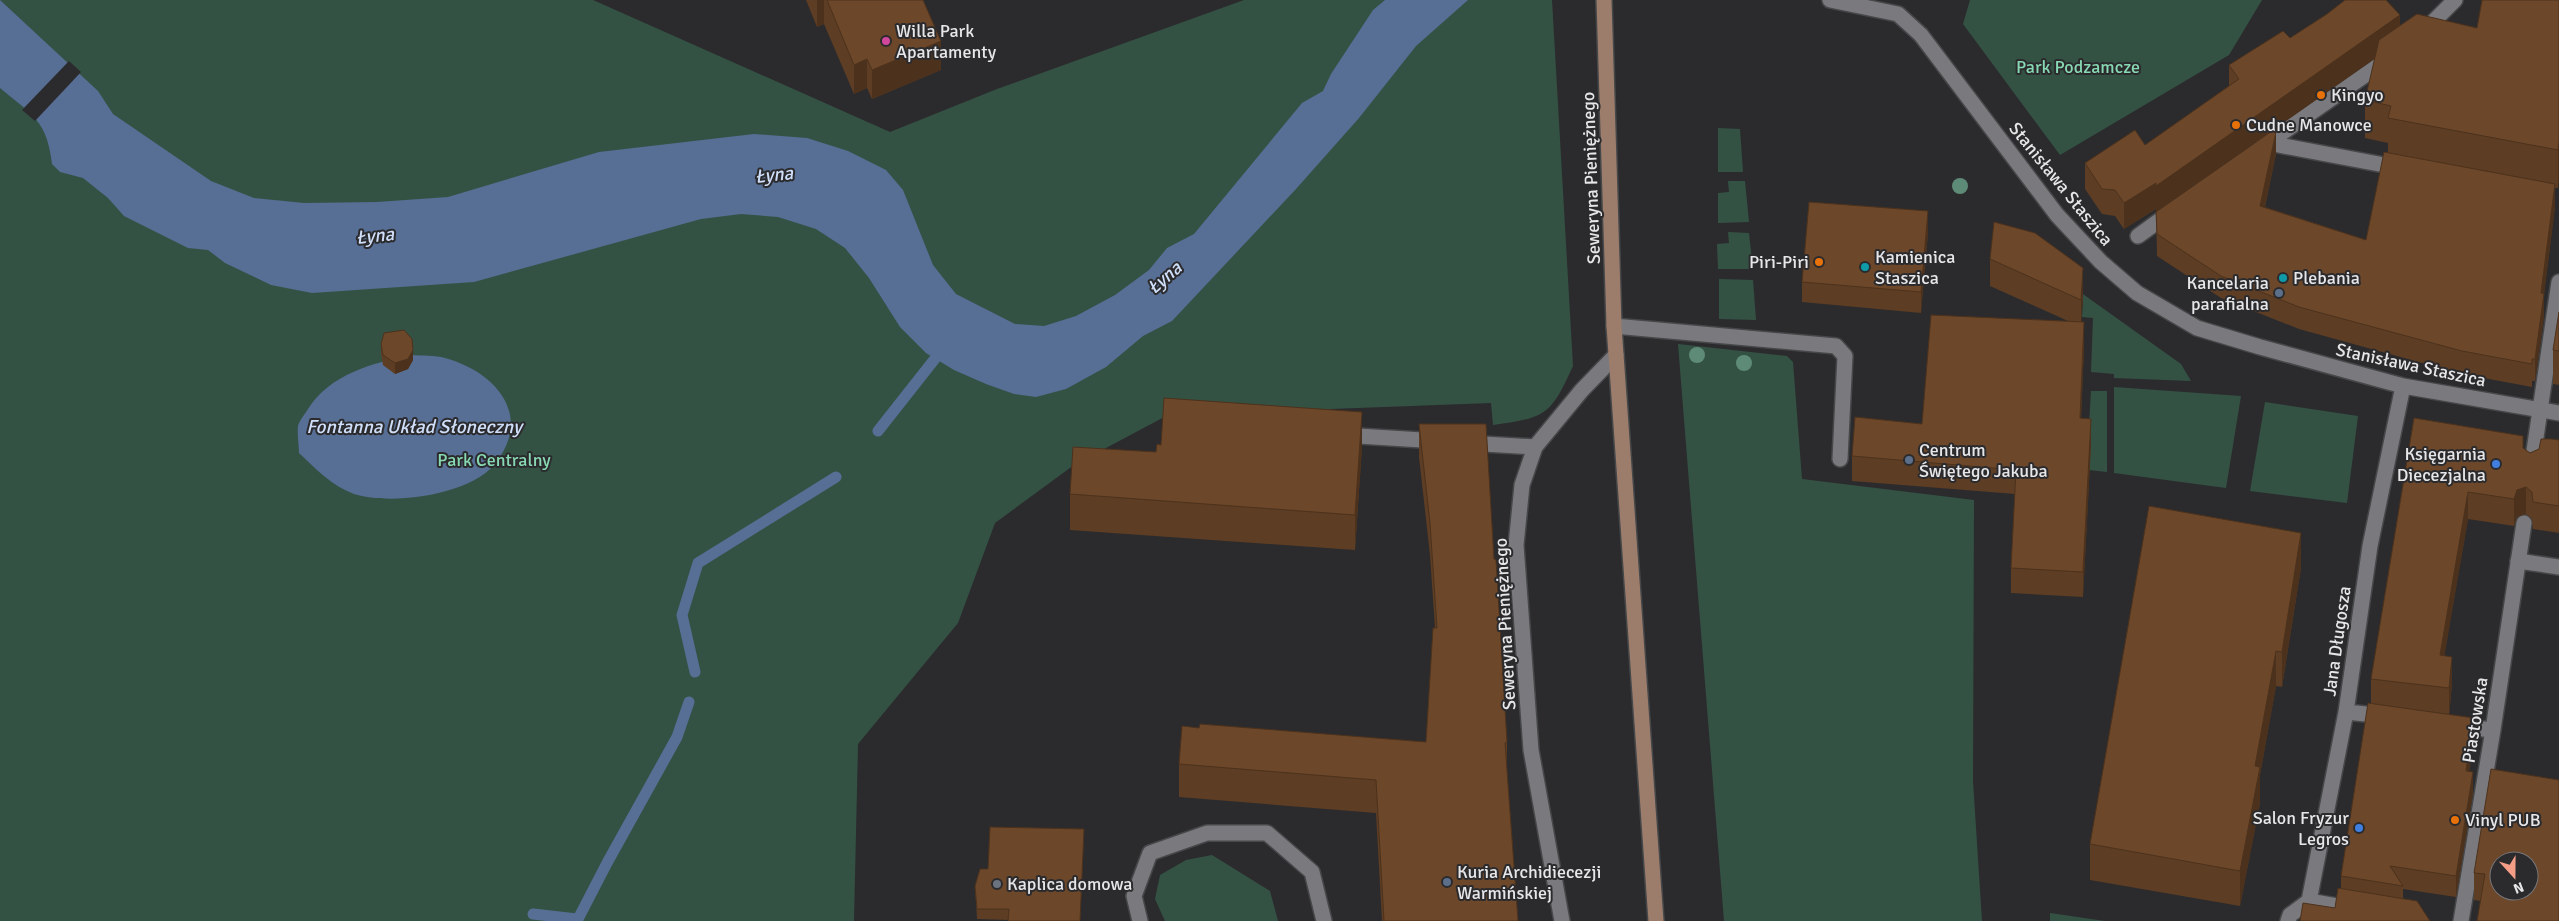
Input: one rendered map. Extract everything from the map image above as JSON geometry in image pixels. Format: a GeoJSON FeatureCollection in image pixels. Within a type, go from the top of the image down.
{"type":"FeatureCollection","features":[{"type":"Feature","properties":{"kind":"street","name":"Seweryna Pieniężnego"},"geometry":{"type":"LineString","coordinates":[[1604,0],[1614,326],[1656,921]]}},
{"type":"Feature","properties":{"kind":"street","name":"Stanisława Staszica"},"geometry":{"type":"LineString","coordinates":[[1830,0],[1898,14],[1921,35],[2057,215],[2101,262],[2137,293],[2196,328],[2403,386],[2559,413]]}},
{"type":"Feature","properties":{"kind":"street"},"geometry":{"type":"LineString","coordinates":[[2410,38],[2455,0]]}},
{"type":"Feature","properties":{"kind":"street"},"geometry":{"type":"LineString","coordinates":[[2244,160],[2397,53]]}},
{"type":"Feature","properties":{"kind":"street"},"geometry":{"type":"LineString","coordinates":[[2268,143],[2414,170]]}},
{"type":"Feature","properties":{"kind":"street"},"geometry":{"type":"LineString","coordinates":[[2138,236],[2187,201]]}},
{"type":"Feature","properties":{"kind":"street"},"geometry":{"type":"LineString","coordinates":[[2531,471],[2559,282]]}},
{"type":"Feature","properties":{"kind":"street"},"geometry":{"type":"LineString","coordinates":[[1614,326],[1836,346],[1845,356],[1840,459]]}},
{"type":"Feature","properties":{"kind":"street","name":"Seweryna Pieniężnego"},"geometry":{"type":"LineString","coordinates":[[1562,921],[1531,750],[1516,545],[1522,485],[1535,447],[1616,355]]}},
{"type":"Feature","properties":{"kind":"street","name":"Jana Długosza"},"geometry":{"type":"LineString","coordinates":[[2309,901],[2346,712],[2370,546],[2403,386]]}},
{"type":"Feature","properties":{"kind":"street"},"geometry":{"type":"LineString","coordinates":[[1330,434],[1535,447]]}},
{"type":"Feature","properties":{"kind":"street","name":"Piastowska"},"geometry":{"type":"LineString","coordinates":[[2461,921],[2493,730],[2524,523]]}},
{"type":"Feature","properties":{"kind":"street"},"geometry":{"type":"LineString","coordinates":[[2518,561],[2559,567]]}},
{"type":"Feature","properties":{"kind":"street"},"geometry":{"type":"LineString","coordinates":[[2346,712],[2404,719]]}},
{"type":"Feature","properties":{"kind":"street"},"geometry":{"type":"LineString","coordinates":[[2441,724],[2493,730]]}},
{"type":"Feature","properties":{"kind":"street"},"geometry":{"type":"LineString","coordinates":[[1140,921],[1134,896],[1150,853],[1207,833],[1267,833],[1312,872],[1324,921]]}},
{"type":"Feature","properties":{"kind":"street"},"geometry":{"type":"LineString","coordinates":[[2288,921],[2290,915],[2309,901],[2373,912]]}},
{"type":"Feature","properties":{"kind":"green space","name":"Park Centralny"},"geometry":{"type":"Polygon","coordinates":[[[0,0],[593,0],[890,132],[997,89],[1244,0],[1552,0],[1573,366],[1559,394],[1545,411],[1525,420],[1493,425],[1491,403],[1168,415],[1074,465],[995,523],[958,623],[858,744],[854,921],[0,921],[0,0]]]}},
{"type":"Feature","properties":{"kind":"green space","name":"Park Podzamcze"},"geometry":{"type":"Polygon","coordinates":[[[1970,0],[2262,0],[2229,55],[2060,155],[1963,24],[1970,0]]]}},
{"type":"Feature","properties":{"kind":"green space"},"geometry":{"type":"Polygon","coordinates":[[[1718,128],[1740,129],[1743,172],[1718,172],[1718,128]]]}},
{"type":"Feature","properties":{"kind":"green space"},"geometry":{"type":"Polygon","coordinates":[[[1728,181],[1745,181],[1749,222],[1718,223],[1718,193],[1729,192],[1728,181]]]}},
{"type":"Feature","properties":{"kind":"green space"},"geometry":{"type":"Polygon","coordinates":[[[1728,232],[1749,233],[1753,269],[1718,269],[1717,244],[1729,243],[1728,232]]]}},
{"type":"Feature","properties":{"kind":"green space"},"geometry":{"type":"Polygon","coordinates":[[[2059,277],[2181,364],[2191,381],[2114,378],[2114,374],[2091,372],[2093,318],[2082,317],[2083,300],[2059,277]]]}},
{"type":"Feature","properties":{"kind":"green space"},"geometry":{"type":"Polygon","coordinates":[[[1719,279],[1753,280],[1756,320],[1719,319],[1719,279]]]}},
{"type":"Feature","properties":{"kind":"green space"},"geometry":{"type":"Polygon","coordinates":[[[1678,344],[1787,356],[1793,362],[1802,479],[1974,500],[1973,781],[1982,921],[1724,921],[1678,344]]]}},
{"type":"Feature","properties":{"kind":"green space"},"geometry":{"type":"Polygon","coordinates":[[[2114,387],[2241,396],[2226,488],[2114,473],[2114,387]]]}},
{"type":"Feature","properties":{"kind":"green space"},"geometry":{"type":"Polygon","coordinates":[[[2091,391],[2107,391],[2107,472],[2089,470],[2088,443],[2091,391]]]}},
{"type":"Feature","properties":{"kind":"green space"},"geometry":{"type":"Polygon","coordinates":[[[2265,402],[2358,416],[2347,503],[2250,491],[2265,402]]]}},
{"type":"Feature","properties":{"kind":"green space"},"geometry":{"type":"Polygon","coordinates":[[[1212,855],[1270,891],[1278,921],[1165,921],[1155,899],[1160,875],[1186,860],[1212,855]]]}},
{"type":"Feature","properties":{"kind":"green space"},"geometry":{"type":"Polygon","coordinates":[[[2050,913],[2105,921],[2050,921],[2050,913]]]}},
{"type":"Feature","properties":{"kind":"water","name":"Łyna"},"geometry":{"type":"Polygon","coordinates":[[[0,0],[98,91],[113,114],[211,181],[254,198],[304,203],[377,202],[448,197],[599,152],[754,134],[807,138],[848,151],[886,170],[903,190],[933,265],[956,294],[1015,324],[1044,326],[1076,316],[1115,295],[1149,270],[1167,248],[1194,234],[1302,103],[1323,91],[1331,74],[1373,10],[1385,0],[1468,0],[1416,46],[1359,118],[1296,189],[1172,321],[1143,336],[1106,367],[1066,389],[1036,397],[1014,394],[986,384],[954,370],[926,353],[900,327],[869,278],[845,248],[816,229],[778,217],[741,214],[701,219],[474,282],[312,293],[271,285],[225,263],[208,250],[188,248],[124,216],[108,198],[83,178],[60,172],[52,164],[50,149],[42,128],[29,112],[0,88],[0,0]]]}},
{"type":"Feature","properties":{"kind":"water","name":"Fontanna Układ Słoneczny"},"geometry":{"type":"Polygon","coordinates":[[[411,355],[445,358],[462,364],[492,383],[502,396],[509,410],[511,426],[507,442],[498,460],[487,472],[471,482],[452,489],[431,495],[389,499],[370,497],[346,491],[325,476],[299,453],[298,426],[317,397],[340,379],[368,366],[411,355]]]}},
{"type":"Feature","properties":{"kind":"pier"},"geometry":{"type":"Polygon","coordinates":[[[69,61],[81,72],[35,121],[22,110],[69,61]]]}},
{"type":"Feature","properties":{"kind":"building","name":"Willa Park Apartamenty"},"geometry":{"type":"Polygon","coordinates":[[[827,0],[923,0],[941,41],[872,70],[867,59],[854,65],[827,0]]]}},
{"type":"Feature","properties":{"kind":"building"},"geometry":{"type":"Polygon","coordinates":[[[2345,0],[2386,0],[2400,15],[2156,186],[2156,183],[2124,203],[2115,190],[2102,189],[2085,163],[2135,130],[2145,145],[2239,79],[2229,65],[2283,31],[2290,38],[2345,0]]]}},
{"type":"Feature","properties":{"kind":"building"},"geometry":{"type":"Polygon","coordinates":[[[2482,0],[2559,0],[2558,150],[2388,118],[2391,106],[2365,100],[2379,40],[2417,14],[2477,28],[2482,0]]]}},
{"type":"Feature","properties":{"kind":"building"},"geometry":{"type":"Polygon","coordinates":[[[2272,131],[2276,132],[2260,206],[2366,240],[2384,152],[2555,184],[2541,293],[2544,294],[2535,359],[2532,359],[2532,364],[2462,351],[2299,307],[2221,276],[2157,234],[2156,212],[2272,131]]]}},
{"type":"Feature","properties":{"kind":"building","name":"Kamienica Staszica"},"geometry":{"type":"Polygon","coordinates":[[[1809,202],[1928,211],[1921,292],[1802,282],[1809,202]]]}},
{"type":"Feature","properties":{"kind":"building"},"geometry":{"type":"Polygon","coordinates":[[[1994,222],[2035,233],[2083,268],[2081,300],[1990,259],[1994,222]]]}},
{"type":"Feature","properties":{"kind":"building"},"geometry":{"type":"Polygon","coordinates":[[[2559,312],[2559,351],[2553,350],[2559,312]]]}},
{"type":"Feature","properties":{"kind":"building"},"geometry":{"type":"Polygon","coordinates":[[[1931,315],[2084,322],[2080,418],[2091,419],[2083,572],[2011,568],[2016,470],[1852,456],[1855,417],[1922,424],[1931,315]]]}},
{"type":"Feature","properties":{"kind":"building"},"geometry":{"type":"Polygon","coordinates":[[[404,330],[412,339],[413,350],[408,359],[395,363],[383,355],[381,344],[384,333],[404,330]]]}},
{"type":"Feature","properties":{"kind":"building"},"geometry":{"type":"Polygon","coordinates":[[[1164,398],[1362,412],[1355,515],[1070,494],[1073,447],[1156,452],[1157,444],[1161,445],[1164,398]]]}},
{"type":"Feature","properties":{"kind":"building"},"geometry":{"type":"Polygon","coordinates":[[[2414,418],[2523,436],[2523,448],[2530,453],[2539,449],[2541,439],[2559,440],[2559,506],[2533,502],[2532,492],[2526,487],[2517,490],[2514,499],[2468,492],[2440,655],[2452,657],[2449,688],[2371,679],[2414,418]]]}},
{"type":"Feature","properties":{"kind":"building"},"geometry":{"type":"Polygon","coordinates":[[[1419,424],[1486,424],[1507,742],[1505,743],[1518,921],[1384,921],[1376,780],[1179,764],[1182,726],[1199,728],[1200,724],[1426,742],[1433,628],[1437,628],[1430,523],[1419,424]]]}},
{"type":"Feature","properties":{"kind":"building"},"geometry":{"type":"Polygon","coordinates":[[[2149,506],[2301,533],[2282,652],[2276,651],[2255,766],[2260,767],[2240,871],[2090,844],[2149,506]]]}},
{"type":"Feature","properties":{"kind":"building"},"geometry":{"type":"Polygon","coordinates":[[[2368,703],[2474,718],[2466,771],[2473,772],[2456,876],[2390,866],[2403,886],[2341,876],[2368,703]]]}},
{"type":"Feature","properties":{"kind":"building"},"geometry":{"type":"Polygon","coordinates":[[[2491,769],[2559,780],[2559,921],[2477,921],[2485,874],[2474,873],[2491,769]]]}},
{"type":"Feature","properties":{"kind":"building"},"geometry":{"type":"Polygon","coordinates":[[[990,827],[1084,829],[1080,921],[1008,921],[1009,909],[977,909],[975,886],[980,869],[988,869],[990,827]]]}},
{"type":"Feature","properties":{"kind":"building"},"geometry":{"type":"Polygon","coordinates":[[[2338,888],[2417,901],[2430,921],[2300,921],[2303,903],[2335,908],[2338,888]]]}},
{"type":"Feature","properties":{"kind":"waterway"},"geometry":{"type":"LineString","coordinates":[[878,431],[945,346]]}},
{"type":"Feature","properties":{"kind":"waterway"},"geometry":{"type":"LineString","coordinates":[[695,672],[682,615],[698,563],[836,477]]}},
{"type":"Feature","properties":{"kind":"waterway"},"geometry":{"type":"LineString","coordinates":[[577,921],[677,737],[689,702]]}},
{"type":"Feature","properties":{"kind":"waterway"},"geometry":{"type":"LineString","coordinates":[[533,914],[577,919]]}},
{"type":"Feature","properties":{"kind":"place","name":"Willa Park Apartamenty"},"geometry":{"type":"Point","coordinates":[886,41]}},
{"type":"Feature","properties":{"kind":"place","name":"Kingyo"},"geometry":{"type":"Point","coordinates":[2321,95]}},
{"type":"Feature","properties":{"kind":"place","name":"Cudne Manowce"},"geometry":{"type":"Point","coordinates":[2236,125]}},
{"type":"Feature","properties":{"kind":"place","name":"Piri-Piri"},"geometry":{"type":"Point","coordinates":[1819,262]}},
{"type":"Feature","properties":{"kind":"place","name":"Kamienica Staszica"},"geometry":{"type":"Point","coordinates":[1865,267]}},
{"type":"Feature","properties":{"kind":"place","name":"Plebania"},"geometry":{"type":"Point","coordinates":[2283,278]}},
{"type":"Feature","properties":{"kind":"place","name":"Kancelaria parafialna"},"geometry":{"type":"Point","coordinates":[2279,293]}},
{"type":"Feature","properties":{"kind":"place","name":"Centrum Świętego Jakuba"},"geometry":{"type":"Point","coordinates":[1909,460]}},
{"type":"Feature","properties":{"kind":"place","name":"Księgarnia Diecezjalna"},"geometry":{"type":"Point","coordinates":[2496,464]}},
{"type":"Feature","properties":{"kind":"place","name":"Vinyl PUB"},"geometry":{"type":"Point","coordinates":[2455,820]}},
{"type":"Feature","properties":{"kind":"place","name":"Salon Fryzur Legros"},"geometry":{"type":"Point","coordinates":[2359,828]}},
{"type":"Feature","properties":{"kind":"place","name":"Kuria Archidiecezji Warmińskiej"},"geometry":{"type":"Point","coordinates":[1447,882]}},
{"type":"Feature","properties":{"kind":"place","name":"Kaplica domowa"},"geometry":{"type":"Point","coordinates":[997,884]}}]}
